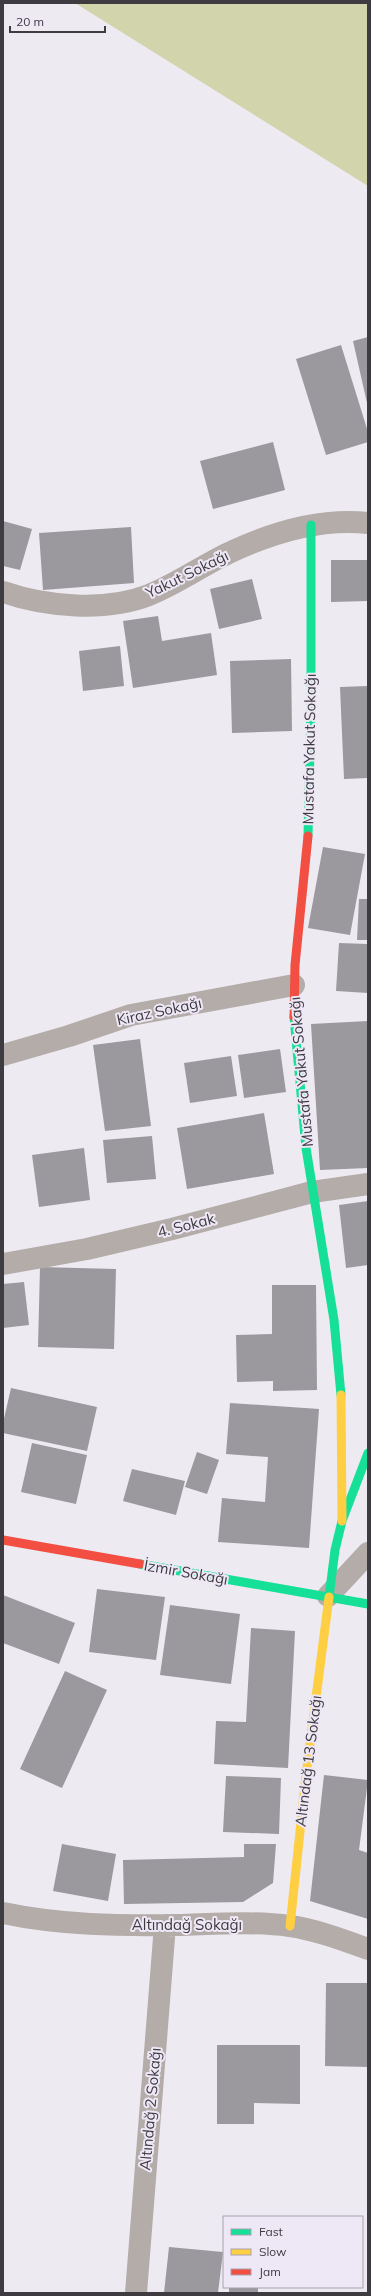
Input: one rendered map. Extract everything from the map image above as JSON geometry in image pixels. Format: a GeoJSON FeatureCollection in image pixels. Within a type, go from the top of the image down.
{"type":"FeatureCollection","features":[{"type":"Feature","properties":{"kind":"street","name":"Yakut Sokağı"},"geometry":{"type":"LineString","coordinates":[[3,592],[51,604],[90,605],[120,602],[148,595],[233,551],[311,525],[347,521],[368,523]]}},
{"type":"Feature","properties":{"kind":"street","name":"Mustafa Yakut Sokağı"},"geometry":{"type":"LineString","coordinates":[[311,525],[309,811],[306,870],[294,986],[298,1069],[312,1192],[334,1320],[339,1365],[343,1418],[342,1521]]}},
{"type":"Feature","properties":{"kind":"street","name":"Kiraz Sokağı"},"geometry":{"type":"LineString","coordinates":[[3,1055],[69,1036],[131,1015],[294,986]]}},
{"type":"Feature","properties":{"kind":"street","name":"4. Sokak"},"geometry":{"type":"LineString","coordinates":[[3,1264],[87,1249],[172,1229],[312,1192],[368,1184]]}},
{"type":"Feature","properties":{"kind":"street"},"geometry":{"type":"LineString","coordinates":[[342,1521],[368,1453]]}},
{"type":"Feature","properties":{"kind":"street","name":"Altındağ 13 Sokağı"},"geometry":{"type":"LineString","coordinates":[[290,1926],[328,1596],[335,1550],[342,1521]]}},
{"type":"Feature","properties":{"kind":"street","name":"İzmir Sokağı"},"geometry":{"type":"LineString","coordinates":[[3,1540],[368,1604]]}},
{"type":"Feature","properties":{"kind":"street"},"geometry":{"type":"LineString","coordinates":[[328,1596],[368,1553]]}},
{"type":"Feature","properties":{"kind":"street","name":"Altındağ Sokağı"},"geometry":{"type":"LineString","coordinates":[[3,1913],[34,1920],[86,1924],[165,1925],[242,1923],[290,1926],[331,1936],[368,1949]]}},
{"type":"Feature","properties":{"kind":"street","name":"Altındağ 2 Sokağı"},"geometry":{"type":"LineString","coordinates":[[136,2293],[165,1925]]}},
{"type":"Feature","properties":{"kind":"green space"},"geometry":{"type":"Polygon","coordinates":[[[75,3],[368,3],[368,186],[75,3]]]}},
{"type":"Feature","properties":{"kind":"building"},"geometry":{"type":"Polygon","coordinates":[[[368,337],[368,403],[367,403],[353,341],[368,337]]]}},
{"type":"Feature","properties":{"kind":"building"},"geometry":{"type":"Polygon","coordinates":[[[341,345],[368,432],[368,442],[326,455],[296,359],[341,345]]]}},
{"type":"Feature","properties":{"kind":"building"},"geometry":{"type":"Polygon","coordinates":[[[273,442],[285,490],[213,509],[200,461],[273,442]]]}},
{"type":"Feature","properties":{"kind":"building"},"geometry":{"type":"Polygon","coordinates":[[[3,521],[32,529],[20,570],[3,566],[3,521]]]}},
{"type":"Feature","properties":{"kind":"building"},"geometry":{"type":"Polygon","coordinates":[[[131,527],[134,583],[43,590],[39,533],[131,527]]]}},
{"type":"Feature","properties":{"kind":"building"},"geometry":{"type":"Polygon","coordinates":[[[331,560],[368,560],[368,601],[331,602],[331,560]]]}},
{"type":"Feature","properties":{"kind":"building"},"geometry":{"type":"Polygon","coordinates":[[[252,579],[262,619],[219,629],[210,589],[252,579]]]}},
{"type":"Feature","properties":{"kind":"building"},"geometry":{"type":"Polygon","coordinates":[[[158,616],[162,641],[211,633],[217,675],[133,688],[123,621],[158,616]]]}},
{"type":"Feature","properties":{"kind":"building"},"geometry":{"type":"Polygon","coordinates":[[[120,646],[124,686],[83,691],[79,651],[120,646]]]}},
{"type":"Feature","properties":{"kind":"building"},"geometry":{"type":"Polygon","coordinates":[[[291,659],[292,731],[232,733],[230,661],[291,659]]]}},
{"type":"Feature","properties":{"kind":"building"},"geometry":{"type":"Polygon","coordinates":[[[368,686],[368,778],[344,779],[340,687],[368,686]]]}},
{"type":"Feature","properties":{"kind":"building"},"geometry":{"type":"Polygon","coordinates":[[[323,847],[365,854],[350,935],[308,928],[323,847]]]}},
{"type":"Feature","properties":{"kind":"building"},"geometry":{"type":"Polygon","coordinates":[[[359,899],[368,899],[368,940],[357,940],[359,899]]]}},
{"type":"Feature","properties":{"kind":"building"},"geometry":{"type":"Polygon","coordinates":[[[339,943],[368,944],[368,993],[336,991],[339,943]]]}},
{"type":"Feature","properties":{"kind":"building"},"geometry":{"type":"Polygon","coordinates":[[[368,1021],[368,1168],[320,1170],[311,1024],[368,1021]]]}},
{"type":"Feature","properties":{"kind":"building"},"geometry":{"type":"Polygon","coordinates":[[[140,1039],[151,1126],[105,1131],[93,1045],[140,1039]]]}},
{"type":"Feature","properties":{"kind":"building"},"geometry":{"type":"Polygon","coordinates":[[[280,1049],[286,1092],[244,1098],[238,1055],[280,1049]]]}},
{"type":"Feature","properties":{"kind":"building"},"geometry":{"type":"Polygon","coordinates":[[[231,1056],[237,1096],[190,1103],[184,1063],[231,1056]]]}},
{"type":"Feature","properties":{"kind":"building"},"geometry":{"type":"Polygon","coordinates":[[[264,1113],[274,1174],[187,1189],[177,1128],[264,1113]]]}},
{"type":"Feature","properties":{"kind":"building"},"geometry":{"type":"Polygon","coordinates":[[[152,1136],[156,1179],[107,1183],[103,1140],[152,1136]]]}},
{"type":"Feature","properties":{"kind":"building"},"geometry":{"type":"Polygon","coordinates":[[[84,1148],[90,1200],[39,1207],[32,1155],[84,1148]]]}},
{"type":"Feature","properties":{"kind":"building"},"geometry":{"type":"Polygon","coordinates":[[[368,1201],[368,1265],[346,1268],[339,1205],[368,1201]]]}},
{"type":"Feature","properties":{"kind":"building"},"geometry":{"type":"Polygon","coordinates":[[[40,1267],[116,1269],[114,1349],[38,1347],[40,1267]]]}},
{"type":"Feature","properties":{"kind":"building"},"geometry":{"type":"Polygon","coordinates":[[[24,1282],[29,1325],[3,1328],[3,1284],[24,1282]]]}},
{"type":"Feature","properties":{"kind":"building"},"geometry":{"type":"Polygon","coordinates":[[[272,1285],[316,1285],[317,1390],[273,1391],[273,1381],[237,1382],[236,1335],[272,1334],[272,1285]]]}},
{"type":"Feature","properties":{"kind":"building"},"geometry":{"type":"Polygon","coordinates":[[[11,1388],[97,1407],[87,1451],[3,1433],[3,1423],[11,1388]]]}},
{"type":"Feature","properties":{"kind":"building"},"geometry":{"type":"Polygon","coordinates":[[[230,1403],[319,1409],[309,1548],[218,1542],[222,1498],[265,1502],[268,1457],[226,1454],[230,1403]]]}},
{"type":"Feature","properties":{"kind":"building"},"geometry":{"type":"Polygon","coordinates":[[[32,1443],[87,1455],[76,1504],[21,1492],[32,1443]]]}},
{"type":"Feature","properties":{"kind":"building"},"geometry":{"type":"Polygon","coordinates":[[[197,1452],[219,1460],[207,1494],[185,1487],[197,1452]]]}},
{"type":"Feature","properties":{"kind":"building"},"geometry":{"type":"Polygon","coordinates":[[[132,1469],[185,1481],[176,1515],[123,1501],[132,1469]]]}},
{"type":"Feature","properties":{"kind":"building"},"geometry":{"type":"Polygon","coordinates":[[[97,1589],[165,1597],[156,1660],[89,1652],[97,1589]]]}},
{"type":"Feature","properties":{"kind":"building"},"geometry":{"type":"Polygon","coordinates":[[[3,1595],[75,1623],[59,1664],[3,1643],[3,1595]]]}},
{"type":"Feature","properties":{"kind":"building"},"geometry":{"type":"Polygon","coordinates":[[[170,1605],[240,1614],[231,1684],[160,1675],[170,1605]]]}},
{"type":"Feature","properties":{"kind":"building"},"geometry":{"type":"Polygon","coordinates":[[[251,1628],[295,1631],[288,1768],[214,1764],[216,1721],[246,1722],[251,1628]]]}},
{"type":"Feature","properties":{"kind":"building"},"geometry":{"type":"Polygon","coordinates":[[[65,1671],[107,1690],[62,1788],[20,1769],[65,1671]]]}},
{"type":"Feature","properties":{"kind":"building"},"geometry":{"type":"Polygon","coordinates":[[[324,1775],[368,1780],[359,1850],[368,1853],[368,1919],[310,1901],[324,1775]]]}},
{"type":"Feature","properties":{"kind":"building"},"geometry":{"type":"Polygon","coordinates":[[[226,1776],[281,1778],[279,1834],[223,1832],[226,1776]]]}},
{"type":"Feature","properties":{"kind":"building"},"geometry":{"type":"Polygon","coordinates":[[[62,1844],[116,1854],[108,1901],[53,1891],[62,1844]]]}},
{"type":"Feature","properties":{"kind":"building"},"geometry":{"type":"Polygon","coordinates":[[[244,1844],[276,1844],[273,1883],[243,1902],[124,1904],[123,1860],[244,1857],[244,1844]]]}},
{"type":"Feature","properties":{"kind":"building"},"geometry":{"type":"Polygon","coordinates":[[[326,1983],[368,1983],[368,2067],[325,2066],[326,1983]]]}},
{"type":"Feature","properties":{"kind":"building"},"geometry":{"type":"Polygon","coordinates":[[[217,2045],[300,2045],[300,2104],[254,2103],[254,2124],[217,2124],[217,2045]]]}},
{"type":"Feature","properties":{"kind":"building"},"geometry":{"type":"Polygon","coordinates":[[[169,2247],[223,2252],[218,2293],[164,2293],[169,2247]]]}},
{"type":"Feature","properties":{"kind":"building"},"geometry":{"type":"Polygon","coordinates":[[[229,2288],[258,2288],[258,2293],[229,2293],[229,2288]]]}},
{"type":"Feature","properties":{"kind":"traffic: fast"},"geometry":{"type":"LineString","coordinates":[[308,836],[311,704],[311,525]]}},
{"type":"Feature","properties":{"kind":"traffic: fast"},"geometry":{"type":"LineString","coordinates":[[294,1017],[306,1148],[334,1320],[341,1395]]}},
{"type":"Feature","properties":{"kind":"traffic: fast"},"geometry":{"type":"LineString","coordinates":[[329,1597],[335,1550],[342,1521],[368,1453]]}},
{"type":"Feature","properties":{"kind":"traffic: fast"},"geometry":{"type":"LineString","coordinates":[[140,1564],[368,1604]]}},
{"type":"Feature","properties":{"kind":"traffic: slow"},"geometry":{"type":"LineString","coordinates":[[341,1395],[342,1521]]}},
{"type":"Feature","properties":{"kind":"traffic: slow"},"geometry":{"type":"LineString","coordinates":[[290,1926],[306,1775],[329,1597]]}},
{"type":"Feature","properties":{"kind":"traffic: jam"},"geometry":{"type":"LineString","coordinates":[[294,1017],[295,965],[308,836]]}},
{"type":"Feature","properties":{"kind":"traffic: jam"},"geometry":{"type":"LineString","coordinates":[[3,1540],[140,1564]]}}]}
